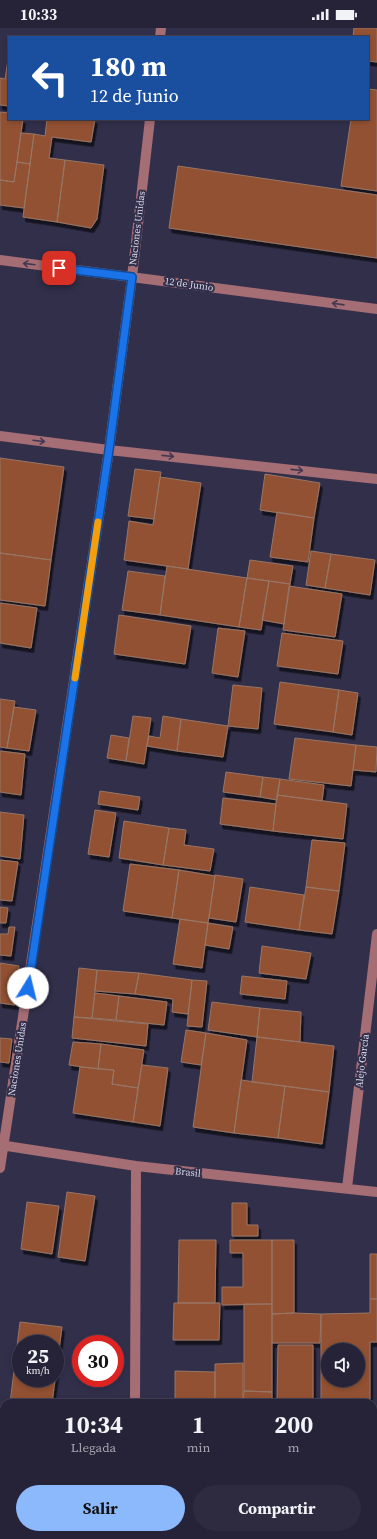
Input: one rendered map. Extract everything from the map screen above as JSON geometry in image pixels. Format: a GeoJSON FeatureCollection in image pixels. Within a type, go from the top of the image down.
{"type":"FeatureCollection","features":[{"type":"Feature","properties":{"kind":"street","name":"Naciones Unidas"},"geometry":{"type":"LineString","coordinates":[[0,1168],[2,1146],[109,450],[132,277],[150,120]]}},
{"type":"Feature","properties":{"kind":"street","name":"12 de Junio"},"geometry":{"type":"LineString","coordinates":[[0,260],[377,309]]}},
{"type":"Feature","properties":{"kind":"street"},"geometry":{"type":"LineString","coordinates":[[0,436],[109,450],[377,479]]}},
{"type":"Feature","properties":{"kind":"street","name":"Alejo García"},"geometry":{"type":"LineString","coordinates":[[347,1188],[377,934]]}},
{"type":"Feature","properties":{"kind":"street","name":"Brasil"},"geometry":{"type":"LineString","coordinates":[[2,1146],[136,1166],[377,1192]]}},
{"type":"Feature","properties":{"kind":"street"},"geometry":{"type":"LineString","coordinates":[[135,1399],[136,1166]]}},
{"type":"Feature","properties":{"kind":"building"},"geometry":{"type":"Polygon","coordinates":[[[354,28],[377,28],[377,62],[369,61],[369,36],[353,36],[354,28]]]}},
{"type":"Feature","properties":{"kind":"building"},"geometry":{"type":"Polygon","coordinates":[[[8,60],[8,106],[0,105],[0,78],[5,79],[8,60]]]}},
{"type":"Feature","properties":{"kind":"building"},"geometry":{"type":"Polygon","coordinates":[[[369,89],[377,90],[377,191],[341,186],[351,120],[369,120],[369,89]]]}},
{"type":"Feature","properties":{"kind":"building"},"geometry":{"type":"Polygon","coordinates":[[[0,112],[8,113],[8,120],[23,120],[14,182],[0,180],[0,112]]]}},
{"type":"Feature","properties":{"kind":"building"},"geometry":{"type":"Polygon","coordinates":[[[47,120],[95,120],[91,142],[52,137],[49,158],[65,160],[57,222],[23,217],[34,134],[45,136],[47,120]]]}},
{"type":"Feature","properties":{"kind":"building"},"geometry":{"type":"Polygon","coordinates":[[[21,133],[34,134],[30,164],[17,162],[21,133]]]}},
{"type":"Feature","properties":{"kind":"building"},"geometry":{"type":"Polygon","coordinates":[[[65,160],[104,165],[97,219],[91,228],[57,222],[65,160]]]}},
{"type":"Feature","properties":{"kind":"building"},"geometry":{"type":"Polygon","coordinates":[[[17,162],[30,164],[24,208],[0,205],[0,180],[14,182],[17,162]]]}},
{"type":"Feature","properties":{"kind":"building"},"geometry":{"type":"Polygon","coordinates":[[[178,166],[377,195],[377,258],[169,228],[178,166]]]}},
{"type":"Feature","properties":{"kind":"building"},"geometry":{"type":"Polygon","coordinates":[[[0,458],[64,467],[51,560],[0,553],[0,458]]]}},
{"type":"Feature","properties":{"kind":"building"},"geometry":{"type":"Polygon","coordinates":[[[135,469],[161,472],[154,519],[128,516],[135,469]]]}},
{"type":"Feature","properties":{"kind":"building"},"geometry":{"type":"Polygon","coordinates":[[[265,474],[320,483],[314,518],[260,510],[265,474]]]}},
{"type":"Feature","properties":{"kind":"building"},"geometry":{"type":"Polygon","coordinates":[[[160,477],[201,483],[188,569],[124,560],[129,521],[153,525],[160,477]]]}},
{"type":"Feature","properties":{"kind":"building"},"geometry":{"type":"Polygon","coordinates":[[[277,512],[314,518],[308,562],[270,557],[277,512]]]}},
{"type":"Feature","properties":{"kind":"building"},"geometry":{"type":"Polygon","coordinates":[[[311,551],[331,554],[325,588],[306,585],[311,551]]]}},
{"type":"Feature","properties":{"kind":"building"},"geometry":{"type":"Polygon","coordinates":[[[0,553],[51,560],[45,606],[0,600],[0,553]]]}},
{"type":"Feature","properties":{"kind":"building"},"geometry":{"type":"Polygon","coordinates":[[[331,554],[375,560],[370,595],[325,588],[331,554]]]}},
{"type":"Feature","properties":{"kind":"building"},"geometry":{"type":"Polygon","coordinates":[[[250,560],[293,566],[290,584],[247,578],[250,560]]]}},
{"type":"Feature","properties":{"kind":"building"},"geometry":{"type":"Polygon","coordinates":[[[167,566],[247,578],[239,627],[160,615],[167,566]]]}},
{"type":"Feature","properties":{"kind":"building"},"geometry":{"type":"Polygon","coordinates":[[[128,571],[165,576],[160,615],[122,610],[128,571]]]}},
{"type":"Feature","properties":{"kind":"building"},"geometry":{"type":"Polygon","coordinates":[[[247,578],[269,581],[261,630],[239,627],[247,578]]]}},
{"type":"Feature","properties":{"kind":"building"},"geometry":{"type":"Polygon","coordinates":[[[269,581],[290,584],[284,624],[262,620],[269,581]]]}},
{"type":"Feature","properties":{"kind":"building"},"geometry":{"type":"Polygon","coordinates":[[[289,586],[342,594],[335,637],[283,630],[289,586]]]}},
{"type":"Feature","properties":{"kind":"building"},"geometry":{"type":"Polygon","coordinates":[[[0,603],[37,608],[31,648],[0,643],[0,603]]]}},
{"type":"Feature","properties":{"kind":"building"},"geometry":{"type":"Polygon","coordinates":[[[119,615],[191,626],[185,664],[114,654],[119,615]]]}},
{"type":"Feature","properties":{"kind":"building"},"geometry":{"type":"Polygon","coordinates":[[[218,628],[245,631],[238,677],[212,673],[218,628]]]}},
{"type":"Feature","properties":{"kind":"building"},"geometry":{"type":"Polygon","coordinates":[[[282,633],[343,641],[338,674],[277,666],[282,633]]]}},
{"type":"Feature","properties":{"kind":"building"},"geometry":{"type":"Polygon","coordinates":[[[280,682],[339,690],[333,732],[274,724],[280,682]]]}},
{"type":"Feature","properties":{"kind":"building"},"geometry":{"type":"Polygon","coordinates":[[[233,685],[262,688],[258,729],[228,726],[233,685]]]}},
{"type":"Feature","properties":{"kind":"building"},"geometry":{"type":"Polygon","coordinates":[[[339,690],[358,693],[352,735],[333,732],[339,690]]]}},
{"type":"Feature","properties":{"kind":"building"},"geometry":{"type":"Polygon","coordinates":[[[0,699],[15,701],[7,748],[0,747],[0,699]]]}},
{"type":"Feature","properties":{"kind":"building"},"geometry":{"type":"Polygon","coordinates":[[[14,707],[36,710],[29,751],[7,748],[14,707]]]}},
{"type":"Feature","properties":{"kind":"building"},"geometry":{"type":"Polygon","coordinates":[[[133,716],[151,718],[144,764],[126,761],[133,716]]]}},
{"type":"Feature","properties":{"kind":"building"},"geometry":{"type":"Polygon","coordinates":[[[163,716],[181,719],[177,751],[147,746],[149,736],[160,738],[163,716]]]}},
{"type":"Feature","properties":{"kind":"building"},"geometry":{"type":"Polygon","coordinates":[[[181,719],[228,726],[223,757],[177,751],[181,719]]]}},
{"type":"Feature","properties":{"kind":"building"},"geometry":{"type":"Polygon","coordinates":[[[111,735],[129,738],[126,761],[107,758],[111,735]]]}},
{"type":"Feature","properties":{"kind":"building"},"geometry":{"type":"Polygon","coordinates":[[[295,738],[356,745],[351,786],[289,779],[295,738]]]}},
{"type":"Feature","properties":{"kind":"building"},"geometry":{"type":"Polygon","coordinates":[[[356,745],[377,747],[376,772],[353,770],[356,745]]]}},
{"type":"Feature","properties":{"kind":"building"},"geometry":{"type":"Polygon","coordinates":[[[0,751],[25,754],[21,795],[0,792],[0,751]]]}},
{"type":"Feature","properties":{"kind":"building"},"geometry":{"type":"Polygon","coordinates":[[[226,772],[263,777],[260,797],[223,792],[226,772]]]}},
{"type":"Feature","properties":{"kind":"building"},"geometry":{"type":"Polygon","coordinates":[[[263,777],[280,779],[277,800],[260,797],[263,777]]]}},
{"type":"Feature","properties":{"kind":"building"},"geometry":{"type":"Polygon","coordinates":[[[280,779],[324,785],[322,801],[277,795],[280,779]]]}},
{"type":"Feature","properties":{"kind":"building"},"geometry":{"type":"Polygon","coordinates":[[[100,791],[140,797],[138,810],[98,804],[100,791]]]}},
{"type":"Feature","properties":{"kind":"building"},"geometry":{"type":"Polygon","coordinates":[[[277,795],[347,804],[343,839],[273,831],[277,795]]]}},
{"type":"Feature","properties":{"kind":"building"},"geometry":{"type":"Polygon","coordinates":[[[223,798],[276,804],[273,831],[220,824],[223,798]]]}},
{"type":"Feature","properties":{"kind":"building"},"geometry":{"type":"Polygon","coordinates":[[[95,810],[116,813],[109,857],[88,854],[95,810]]]}},
{"type":"Feature","properties":{"kind":"building"},"geometry":{"type":"Polygon","coordinates":[[[0,812],[24,815],[20,859],[0,856],[0,812]]]}},
{"type":"Feature","properties":{"kind":"building"},"geometry":{"type":"Polygon","coordinates":[[[124,821],[169,828],[163,865],[119,858],[124,821]]]}},
{"type":"Feature","properties":{"kind":"building"},"geometry":{"type":"Polygon","coordinates":[[[169,828],[186,830],[184,845],[214,849],[210,871],[163,865],[169,828]]]}},
{"type":"Feature","properties":{"kind":"building"},"geometry":{"type":"Polygon","coordinates":[[[312,840],[345,843],[339,891],[306,887],[312,840]]]}},
{"type":"Feature","properties":{"kind":"building"},"geometry":{"type":"Polygon","coordinates":[[[0,860],[18,862],[12,901],[0,900],[0,860]]]}},
{"type":"Feature","properties":{"kind":"building"},"geometry":{"type":"Polygon","coordinates":[[[130,864],[179,870],[172,918],[123,911],[130,864]]]}},
{"type":"Feature","properties":{"kind":"building"},"geometry":{"type":"Polygon","coordinates":[[[179,870],[215,876],[208,923],[172,918],[179,870]]]}},
{"type":"Feature","properties":{"kind":"building"},"geometry":{"type":"Polygon","coordinates":[[[215,875],[243,879],[236,922],[209,918],[215,875]]]}},
{"type":"Feature","properties":{"kind":"building"},"geometry":{"type":"Polygon","coordinates":[[[250,887],[304,895],[299,930],[245,922],[250,887]]]}},
{"type":"Feature","properties":{"kind":"building"},"geometry":{"type":"Polygon","coordinates":[[[306,887],[339,891],[332,934],[299,930],[306,887]]]}},
{"type":"Feature","properties":{"kind":"building"},"geometry":{"type":"Polygon","coordinates":[[[0,907],[8,908],[6,923],[0,923],[0,907]]]}},
{"type":"Feature","properties":{"kind":"building"},"geometry":{"type":"Polygon","coordinates":[[[180,919],[208,923],[202,968],[173,964],[180,919]]]}},
{"type":"Feature","properties":{"kind":"building"},"geometry":{"type":"Polygon","coordinates":[[[208,923],[233,927],[229,949],[205,945],[208,923]]]}},
{"type":"Feature","properties":{"kind":"building"},"geometry":{"type":"Polygon","coordinates":[[[9,927],[15,927],[11,956],[0,955],[0,934],[8,934],[9,927]]]}},
{"type":"Feature","properties":{"kind":"building"},"geometry":{"type":"Polygon","coordinates":[[[262,946],[311,953],[306,979],[259,973],[262,946]]]}},
{"type":"Feature","properties":{"kind":"building"},"geometry":{"type":"Polygon","coordinates":[[[0,963],[19,966],[15,1005],[0,1003],[0,963]]]}},
{"type":"Feature","properties":{"kind":"building"},"geometry":{"type":"Polygon","coordinates":[[[79,968],[97,970],[92,1018],[74,1017],[79,968]]]}},
{"type":"Feature","properties":{"kind":"building"},"geometry":{"type":"Polygon","coordinates":[[[97,970],[139,973],[135,994],[95,991],[97,970]]]}},
{"type":"Feature","properties":{"kind":"building"},"geometry":{"type":"Polygon","coordinates":[[[139,973],[192,980],[188,1014],[172,1012],[173,999],[135,994],[139,973]]]}},
{"type":"Feature","properties":{"kind":"building"},"geometry":{"type":"Polygon","coordinates":[[[242,976],[287,981],[285,999],[240,994],[242,976]]]}},
{"type":"Feature","properties":{"kind":"building"},"geometry":{"type":"Polygon","coordinates":[[[192,980],[207,981],[202,1027],[187,1026],[192,980]]]}},
{"type":"Feature","properties":{"kind":"building"},"geometry":{"type":"Polygon","coordinates":[[[95,993],[119,996],[116,1020],[92,1018],[95,993]]]}},
{"type":"Feature","properties":{"kind":"building"},"geometry":{"type":"Polygon","coordinates":[[[119,996],[167,1002],[164,1025],[116,1020],[119,996]]]}},
{"type":"Feature","properties":{"kind":"building"},"geometry":{"type":"Polygon","coordinates":[[[212,1002],[260,1008],[257,1037],[208,1030],[212,1002]]]}},
{"type":"Feature","properties":{"kind":"building"},"geometry":{"type":"Polygon","coordinates":[[[260,1008],[301,1012],[300,1042],[257,1037],[260,1008]]]}},
{"type":"Feature","properties":{"kind":"building"},"geometry":{"type":"Polygon","coordinates":[[[74,1017],[148,1024],[146,1046],[72,1038],[74,1017]]]}},
{"type":"Feature","properties":{"kind":"building"},"geometry":{"type":"Polygon","coordinates":[[[186,1030],[206,1033],[201,1065],[181,1062],[186,1030]]]}},
{"type":"Feature","properties":{"kind":"building"},"geometry":{"type":"Polygon","coordinates":[[[206,1033],[247,1040],[234,1133],[193,1127],[206,1033]]]}},
{"type":"Feature","properties":{"kind":"building"},"geometry":{"type":"Polygon","coordinates":[[[257,1037],[334,1046],[329,1092],[252,1082],[257,1037]]]}},
{"type":"Feature","properties":{"kind":"building"},"geometry":{"type":"Polygon","coordinates":[[[0,1038],[12,1039],[9,1063],[0,1062],[0,1038]]]}},
{"type":"Feature","properties":{"kind":"building"},"geometry":{"type":"Polygon","coordinates":[[[73,1042],[101,1044],[98,1069],[69,1065],[73,1042]]]}},
{"type":"Feature","properties":{"kind":"building"},"geometry":{"type":"Polygon","coordinates":[[[101,1044],[144,1050],[138,1088],[112,1084],[114,1070],[98,1069],[101,1044]]]}},
{"type":"Feature","properties":{"kind":"building"},"geometry":{"type":"Polygon","coordinates":[[[142,1065],[168,1068],[160,1126],[133,1122],[142,1065]]]}},
{"type":"Feature","properties":{"kind":"building"},"geometry":{"type":"Polygon","coordinates":[[[80,1067],[114,1070],[112,1084],[138,1088],[133,1122],[73,1113],[80,1067]]]}},
{"type":"Feature","properties":{"kind":"building"},"geometry":{"type":"Polygon","coordinates":[[[241,1080],[285,1086],[278,1138],[234,1133],[241,1080]]]}},
{"type":"Feature","properties":{"kind":"building"},"geometry":{"type":"Polygon","coordinates":[[[285,1086],[329,1092],[322,1144],[278,1138],[285,1086]]]}},
{"type":"Feature","properties":{"kind":"building"},"geometry":{"type":"Polygon","coordinates":[[[67,1192],[95,1196],[85,1261],[58,1257],[67,1192]]]}},
{"type":"Feature","properties":{"kind":"building"},"geometry":{"type":"Polygon","coordinates":[[[27,1202],[59,1206],[52,1254],[21,1249],[27,1202]]]}},
{"type":"Feature","properties":{"kind":"building"},"geometry":{"type":"Polygon","coordinates":[[[232,1203],[247,1203],[247,1225],[258,1225],[258,1236],[232,1236],[232,1203]]]}},
{"type":"Feature","properties":{"kind":"building"},"geometry":{"type":"Polygon","coordinates":[[[179,1240],[216,1240],[215,1303],[178,1303],[179,1240]]]}},
{"type":"Feature","properties":{"kind":"building"},"geometry":{"type":"Polygon","coordinates":[[[230,1240],[272,1240],[272,1304],[222,1305],[222,1287],[243,1287],[243,1253],[230,1253],[230,1240]]]}},
{"type":"Feature","properties":{"kind":"building"},"geometry":{"type":"Polygon","coordinates":[[[272,1240],[294,1240],[294,1313],[272,1314],[272,1240]]]}},
{"type":"Feature","properties":{"kind":"building"},"geometry":{"type":"Polygon","coordinates":[[[370,1254],[377,1254],[377,1299],[370,1299],[370,1254]]]}},
{"type":"Feature","properties":{"kind":"building"},"geometry":{"type":"Polygon","coordinates":[[[370,1299],[377,1299],[377,1342],[370,1342],[370,1399],[321,1399],[321,1387],[365,1387],[365,1343],[321,1343],[321,1314],[370,1313],[370,1299]]]}},
{"type":"Feature","properties":{"kind":"building"},"geometry":{"type":"Polygon","coordinates":[[[174,1303],[220,1303],[219,1340],[173,1340],[174,1303]]]}},
{"type":"Feature","properties":{"kind":"building"},"geometry":{"type":"Polygon","coordinates":[[[244,1304],[272,1304],[272,1392],[244,1391],[244,1304]]]}},
{"type":"Feature","properties":{"kind":"building"},"geometry":{"type":"Polygon","coordinates":[[[272,1314],[321,1314],[320,1343],[272,1343],[272,1314]]]}},
{"type":"Feature","properties":{"kind":"building"},"geometry":{"type":"Polygon","coordinates":[[[20,1322],[62,1327],[61,1335],[18,1335],[20,1322]]]}},
{"type":"Feature","properties":{"kind":"building"},"geometry":{"type":"Polygon","coordinates":[[[278,1345],[313,1345],[313,1399],[277,1399],[278,1345]]]}},
{"type":"Feature","properties":{"kind":"building"},"geometry":{"type":"Polygon","coordinates":[[[243,1363],[243,1399],[215,1399],[215,1364],[243,1363]]]}},
{"type":"Feature","properties":{"kind":"building"},"geometry":{"type":"Polygon","coordinates":[[[175,1371],[215,1372],[215,1399],[175,1399],[175,1371]]]}},
{"type":"Feature","properties":{"kind":"building"},"geometry":{"type":"Polygon","coordinates":[[[12,1387],[54,1387],[53,1399],[10,1399],[12,1387]]]}},
{"type":"Feature","properties":{"kind":"building"},"geometry":{"type":"Polygon","coordinates":[[[244,1391],[272,1392],[272,1399],[243,1399],[244,1391]]]}},
{"type":"Feature","properties":{"kind":"slow traffic"},"geometry":{"type":"LineString","coordinates":[[75,678],[98,522]]}},
{"type":"Feature","properties":{"kind":"route"},"geometry":{"type":"LineString","coordinates":[[28,988],[109,450],[132,277],[59,268]]}}]}
